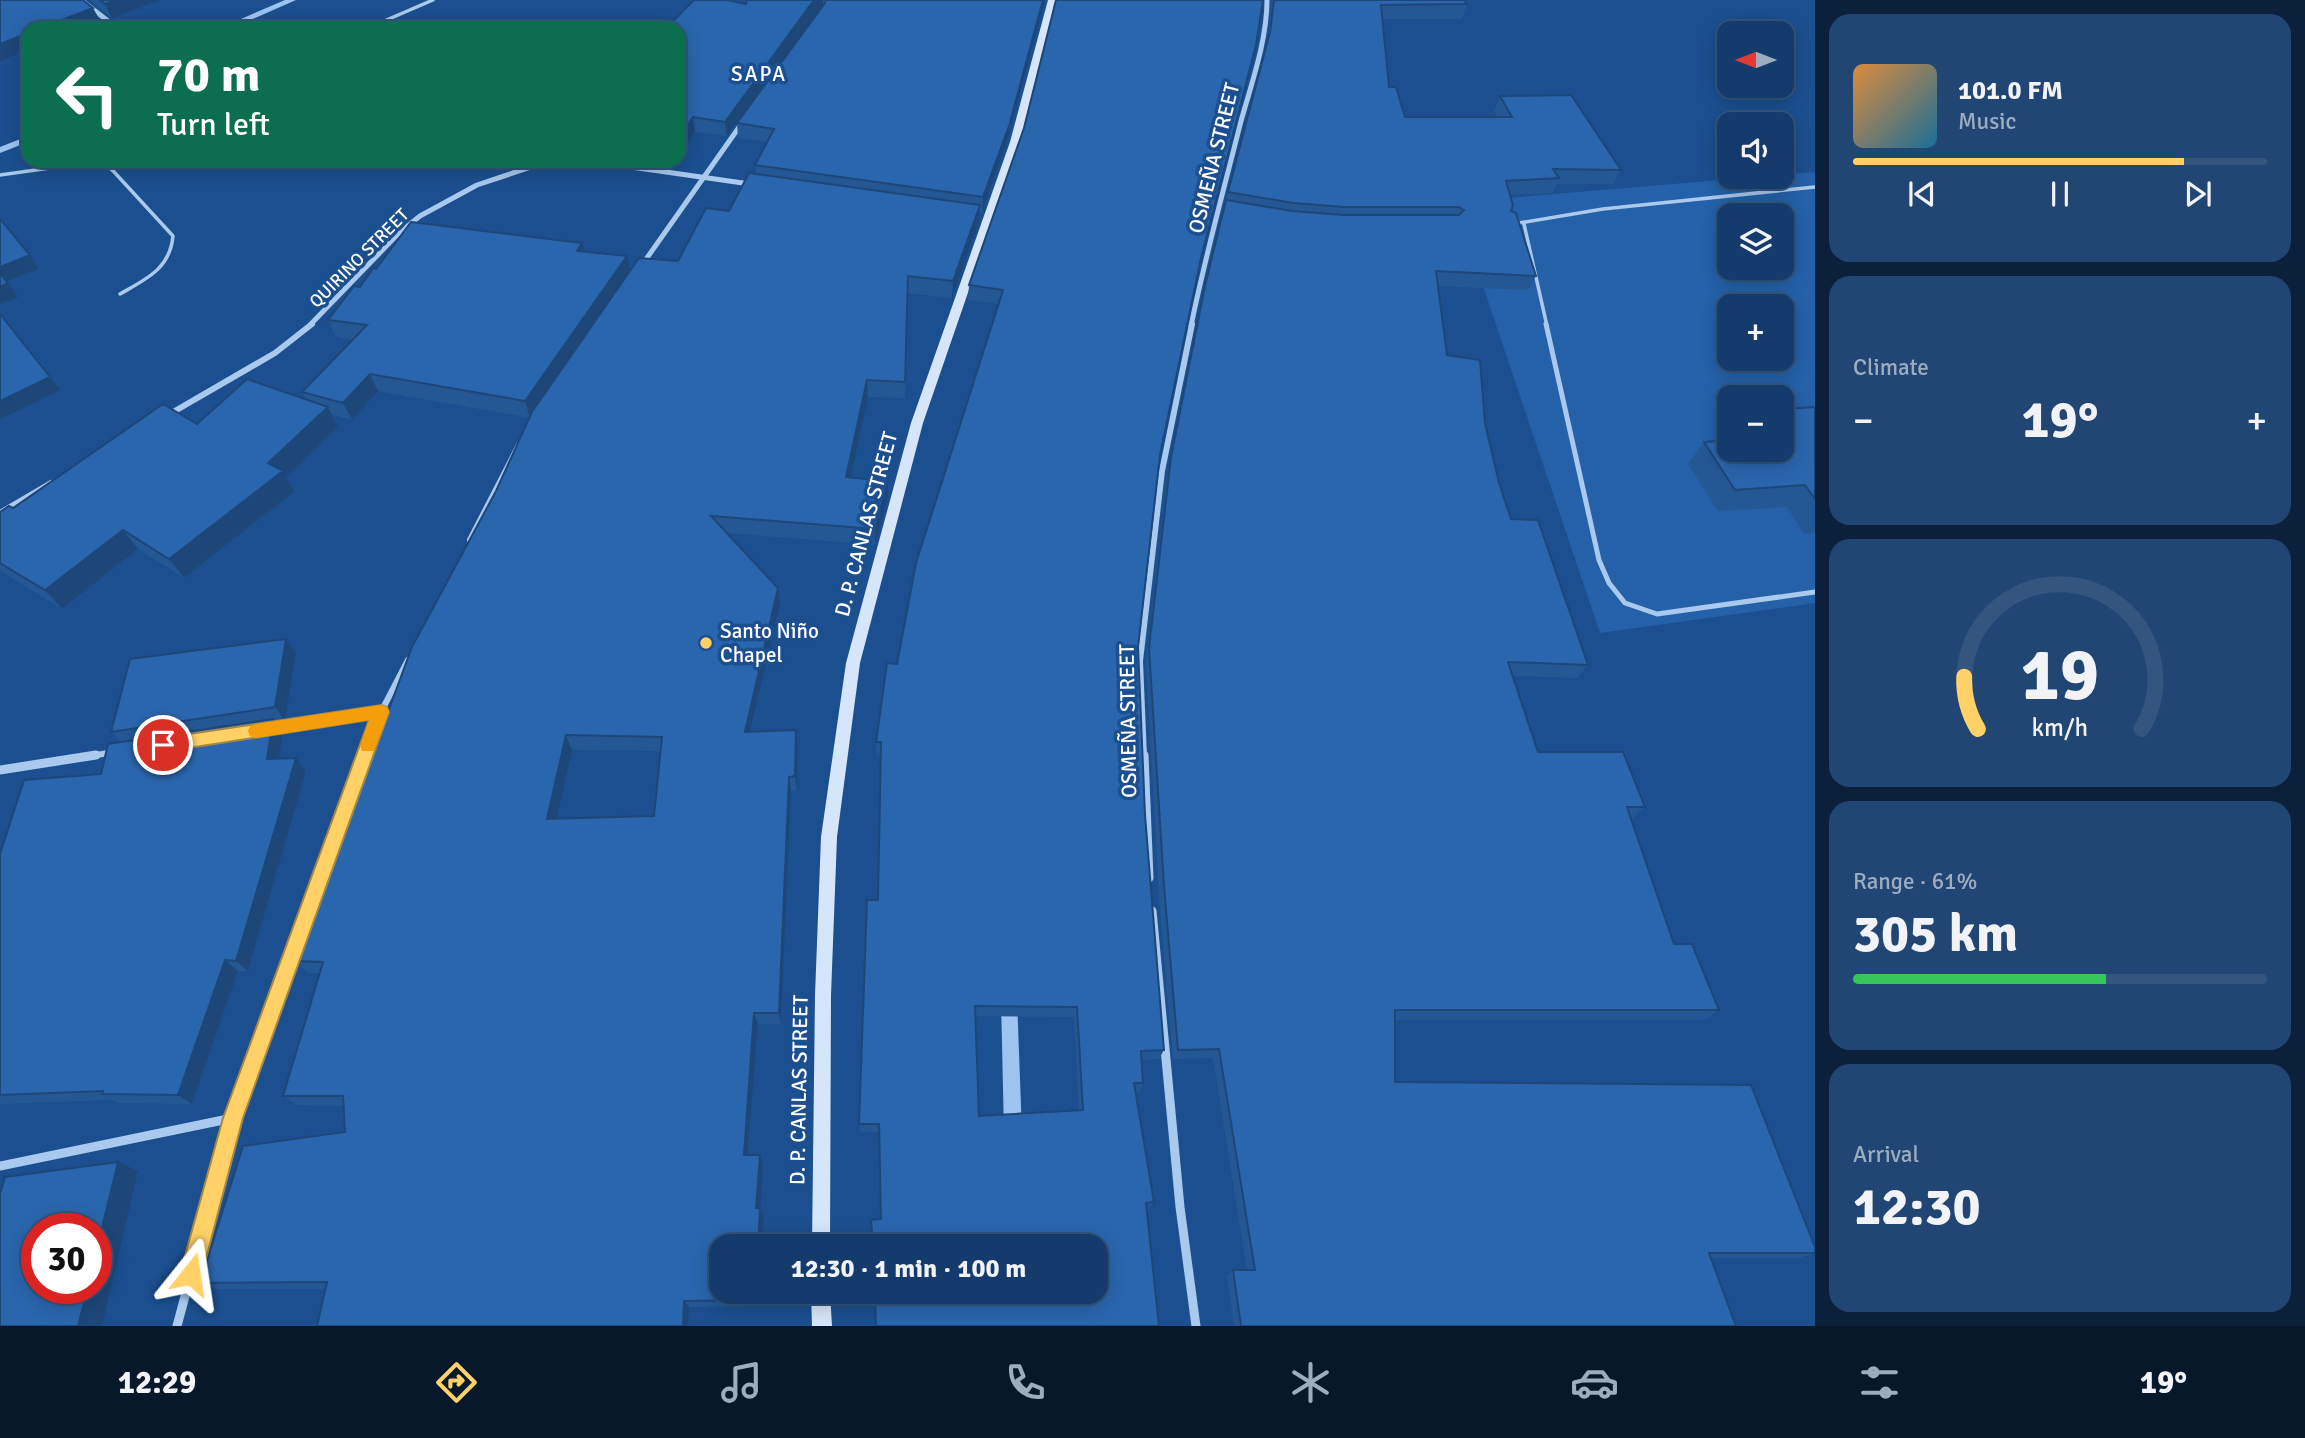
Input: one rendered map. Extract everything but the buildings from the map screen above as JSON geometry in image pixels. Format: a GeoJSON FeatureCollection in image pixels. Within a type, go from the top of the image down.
{"type":"FeatureCollection","features":[{"type":"Feature","properties":{"kind":"main road","name":"D. P. CANLAS STREET"},"geometry":{"type":"LineString","coordinates":[[821,1234],[823,995],[829,837],[853,663],[917,423],[1015,142],[1052,0]]}},
{"type":"Feature","properties":{"kind":"main road"},"geometry":{"type":"LineString","coordinates":[[821,1304],[822,1326]]}},
{"type":"Feature","properties":{"kind":"street"},"geometry":{"type":"LineString","coordinates":[[81,0],[108,21]]}},
{"type":"Feature","properties":{"kind":"street","name":"OSMEÑA STREET"},"geometry":{"type":"LineString","coordinates":[[1150,884],[1140,661],[1162,471],[1204,264],[1267,17],[1267,0]]}},
{"type":"Feature","properties":{"kind":"street"},"geometry":{"type":"LineString","coordinates":[[635,275],[751,111]]}},
{"type":"Feature","properties":{"kind":"street","name":"QUIRINO STREET"},"geometry":{"type":"LineString","coordinates":[[156,422],[275,352],[317,320],[399,233],[420,216],[477,185],[528,168]]}},
{"type":"Feature","properties":{"kind":"street","name":"QUIRINO STREET"},"geometry":{"type":"LineString","coordinates":[[636,168],[757,186]]}},
{"type":"Feature","properties":{"kind":"street"},"geometry":{"type":"LineString","coordinates":[[464,553],[509,459],[524,437]]}},
{"type":"Feature","properties":{"kind":"street"},"geometry":{"type":"LineString","coordinates":[[0,513],[60,478]]}},
{"type":"Feature","properties":{"kind":"street"},"geometry":{"type":"LineString","coordinates":[[177,1326],[233,1118],[381,712],[411,656]]}},
{"type":"Feature","properties":{"kind":"street"},"geometry":{"type":"LineString","coordinates":[[258,730],[381,712]]}},
{"type":"Feature","properties":{"kind":"street"},"geometry":{"type":"LineString","coordinates":[[0,770],[122,751]]}},
{"type":"Feature","properties":{"kind":"street"},"geometry":{"type":"LineString","coordinates":[[1151,898],[1181,1207],[1196,1326]]}},
{"type":"Feature","properties":{"kind":"street"},"geometry":{"type":"LineString","coordinates":[[0,1166],[233,1118]]}},
{"type":"Feature","properties":{"kind":"lane"},"geometry":{"type":"LineString","coordinates":[[384,21],[433,0]]}},
{"type":"Feature","properties":{"kind":"lane"},"geometry":{"type":"LineString","coordinates":[[0,176],[54,168]]}},
{"type":"Feature","properties":{"kind":"lane"},"geometry":{"type":"LineString","coordinates":[[109,168],[173,236],[174,252],[165,267],[120,294]]}},
{"type":"Feature","properties":{"kind":"lane"},"geometry":{"type":"LineString","coordinates":[[1508,224],[1524,225],[1603,208],[1815,187]]}},
{"type":"Feature","properties":{"kind":"lane"},"geometry":{"type":"LineString","coordinates":[[1219,210],[1230,212]]}},
{"type":"Feature","properties":{"kind":"lane"},"geometry":{"type":"LineString","coordinates":[[1524,225],[1599,560],[1609,583],[1625,603],[1657,614],[1815,592]]}},
{"type":"Feature","properties":{"kind":"shaded area"},"geometry":{"type":"Polygon","coordinates":[[[1815,172],[1815,603],[1600,633],[1465,233],[1436,204],[1717,180],[1717,189],[1794,189],[1794,174],[1815,172]]]}},
{"type":"Feature","properties":{"kind":"waterway"},"geometry":{"type":"LineString","coordinates":[[241,21],[292,0]]}},
{"type":"Feature","properties":{"kind":"waterway"},"geometry":{"type":"LineString","coordinates":[[0,150],[21,142]]}},
{"type":"Feature","properties":{"kind":"waterway"},"geometry":{"type":"LineString","coordinates":[[1009,999],[1013,1133]]}},
{"type":"Feature","properties":{"kind":"slow traffic"},"geometry":{"type":"LineString","coordinates":[[256,731],[381,712],[368,746]]}},
{"type":"Feature","properties":{"kind":"place","name":"Santo Niño Chapel"},"geometry":{"type":"Point","coordinates":[706,643]}},
{"type":"Feature","properties":{"kind":"district","name":"SAPA"},"geometry":{"type":"Point","coordinates":[759,74]}},
{"type":"Feature","properties":{"kind":"route"},"geometry":{"type":"LineString","coordinates":[[163,745],[381,712],[233,1118],[191,1274]]}}]}
